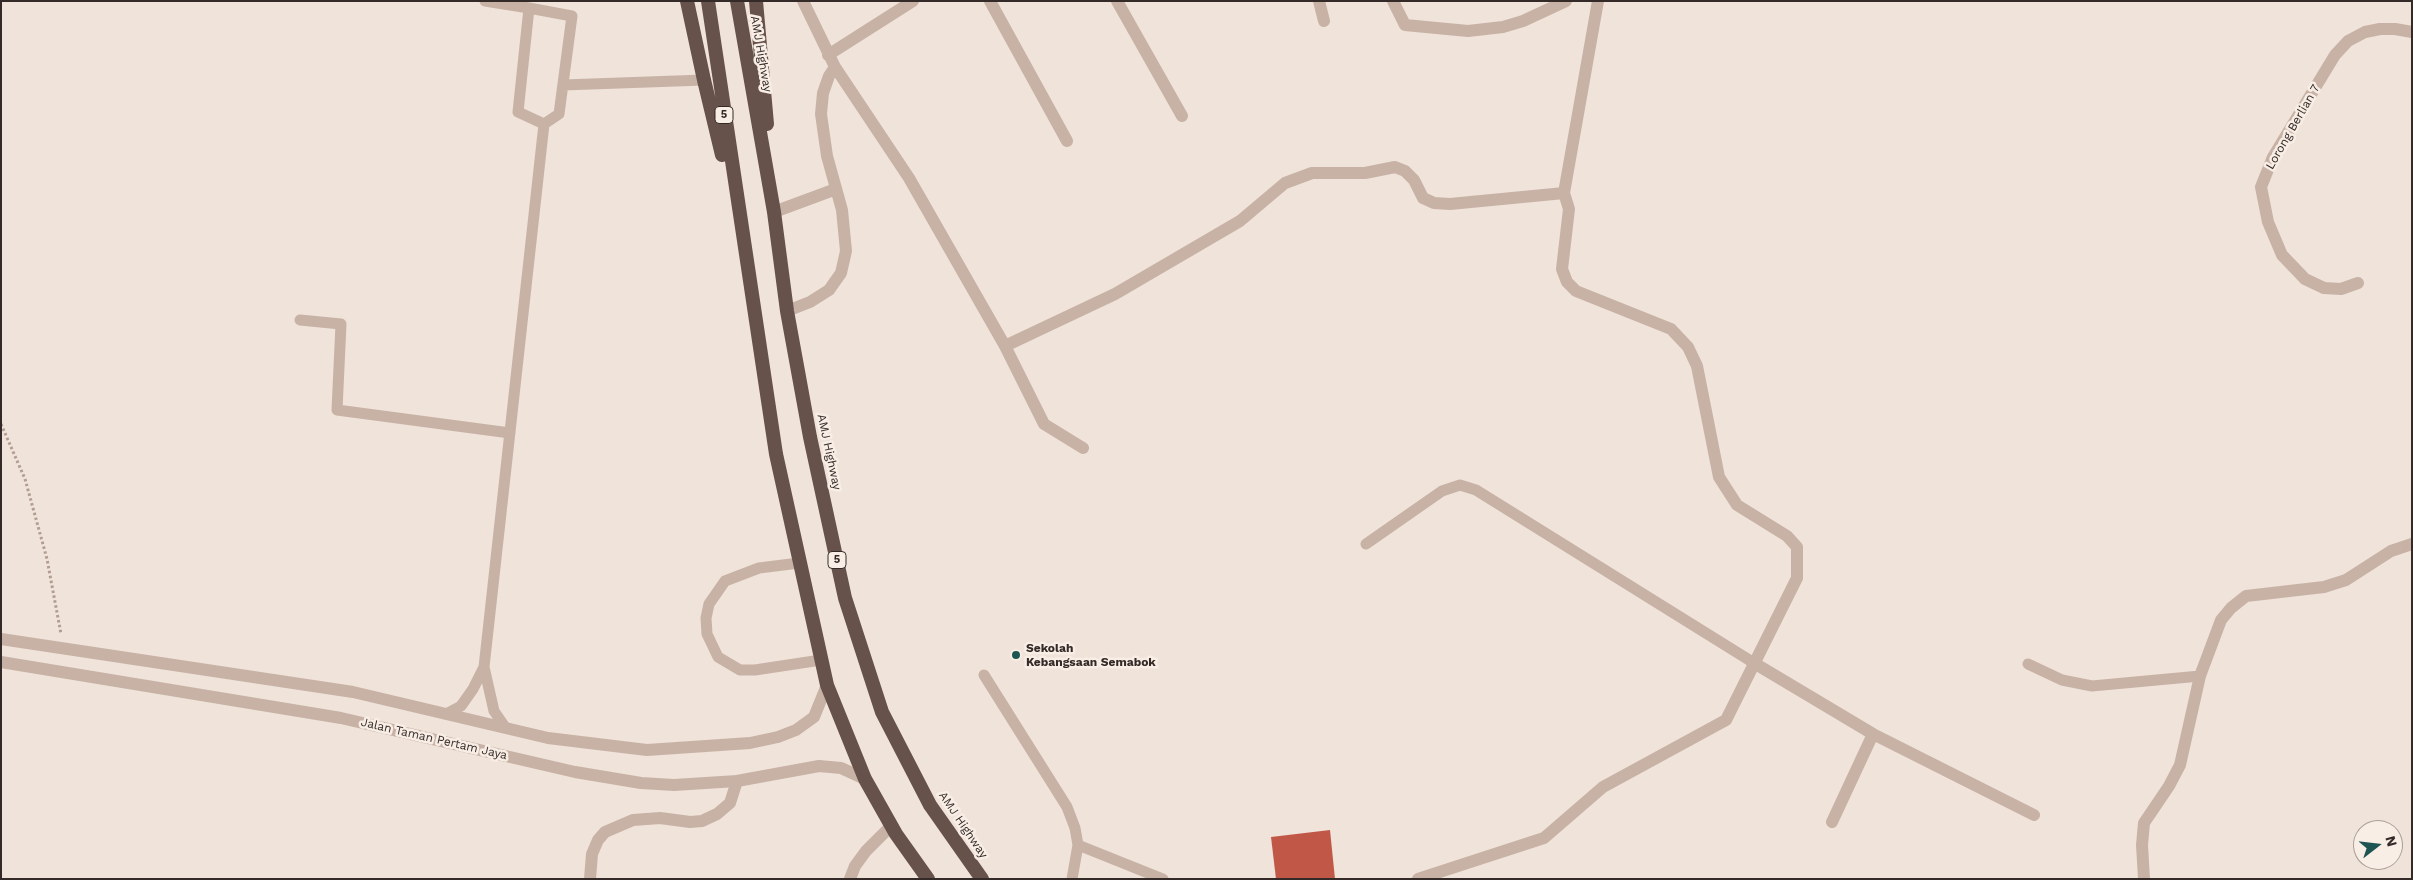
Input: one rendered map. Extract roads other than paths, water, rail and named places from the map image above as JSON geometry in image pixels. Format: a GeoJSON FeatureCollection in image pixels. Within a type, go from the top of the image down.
{"type":"FeatureCollection","features":[{"type":"Feature","properties":{"kind":"highway"},"geometry":{"type":"LineString","coordinates":[[687,1],[740,228]]}},
{"type":"Feature","properties":{"kind":"highway","name":"5"},"geometry":{"type":"LineString","coordinates":[[708,1],[740,228],[776,454],[827,685],[865,779],[891,826],[928,879]]}},
{"type":"Feature","properties":{"kind":"highway","name":"AMJ Highway"},"geometry":{"type":"LineString","coordinates":[[737,1],[774,212],[787,311],[810,437],[845,598],[882,712],[930,805],[982,879]]}},
{"type":"Feature","properties":{"kind":"highway"},"geometry":{"type":"LineString","coordinates":[[756,1],[774,212]]}},
{"type":"Feature","properties":{"kind":"street"},"geometry":{"type":"LineString","coordinates":[[803,1],[828,55],[909,178],[1005,346],[1044,424],[1083,448]]}},
{"type":"Feature","properties":{"kind":"street"},"geometry":{"type":"LineString","coordinates":[[828,55],[913,1]]}},
{"type":"Feature","properties":{"kind":"street"},"geometry":{"type":"LineString","coordinates":[[990,1],[1067,141]]}},
{"type":"Feature","properties":{"kind":"street"},"geometry":{"type":"LineString","coordinates":[[1117,1],[1182,116]]}},
{"type":"Feature","properties":{"kind":"street"},"geometry":{"type":"LineString","coordinates":[[1320,1],[1324,21]]}},
{"type":"Feature","properties":{"kind":"street"},"geometry":{"type":"LineString","coordinates":[[1393,1],[1405,25],[1468,32],[1503,28],[1523,22],[1566,1]]}},
{"type":"Feature","properties":{"kind":"street"},"geometry":{"type":"LineString","coordinates":[[1418,879],[1544,838],[1603,787],[1726,720],[1797,578],[1796,548],[1787,536],[1737,506],[1719,477],[1697,366],[1688,347],[1671,329],[1576,291],[1566,282],[1562,269],[1570,209],[1564,193],[1598,1]]}},
{"type":"Feature","properties":{"kind":"street","name":"Lorong Berlian 7"},"geometry":{"type":"LineString","coordinates":[[2358,283],[2340,289],[2324,288],[2305,279],[2282,255],[2268,222],[2261,187],[2273,157],[2335,55],[2348,41],[2365,32],[2380,29],[2412,32]]}},
{"type":"Feature","properties":{"kind":"street"},"geometry":{"type":"LineString","coordinates":[[787,311],[810,302],[829,290],[840,274],[846,251],[843,217],[827,156],[821,114],[823,93],[835,67]]}},
{"type":"Feature","properties":{"kind":"street"},"geometry":{"type":"LineString","coordinates":[[1005,346],[1115,294],[1240,221],[1286,183],[1312,173],[1365,173],[1395,167],[1405,171],[1414,180],[1423,198],[1434,204],[1564,193]]}},
{"type":"Feature","properties":{"kind":"street"},"geometry":{"type":"LineString","coordinates":[[774,212],[836,190]]}},
{"type":"Feature","properties":{"kind":"street"},"geometry":{"type":"LineString","coordinates":[[2144,879],[2142,846],[2144,823],[2180,765],[2200,676],[2221,620],[2231,608],[2246,596],[2324,587],[2346,580],[2391,551],[2412,544]]}},
{"type":"Feature","properties":{"kind":"street"},"geometry":{"type":"LineString","coordinates":[[1,639],[353,692],[548,738],[646,750],[750,743],[778,737],[796,730],[814,717],[827,685]]}},
{"type":"Feature","properties":{"kind":"street","name":"Jalan Taman Pertam Jaya"},"geometry":{"type":"LineString","coordinates":[[1,662],[341,718],[575,772],[641,783],[674,785],[737,781],[819,766],[841,768],[865,779]]}},
{"type":"Feature","properties":{"kind":"street"},"geometry":{"type":"LineString","coordinates":[[1754,664],[1873,734],[2034,815]]}},
{"type":"Feature","properties":{"kind":"street"},"geometry":{"type":"LineString","coordinates":[[1832,822],[1873,734]]}},
{"type":"Feature","properties":{"kind":"street"},"geometry":{"type":"LineString","coordinates":[[590,879],[592,854],[598,840],[605,832],[633,820],[660,818],[690,822],[702,821],[718,814],[730,803],[737,781]]}},
{"type":"Feature","properties":{"kind":"street"},"geometry":{"type":"LineString","coordinates":[[850,879],[854,866],[891,826]]}},
{"type":"Feature","properties":{"kind":"lane"},"geometry":{"type":"LineString","coordinates":[[485,1],[572,16],[559,114],[544,124]]}},
{"type":"Feature","properties":{"kind":"lane"},"geometry":{"type":"LineString","coordinates":[[529,8],[518,112],[544,124]]}},
{"type":"Feature","properties":{"kind":"lane"},"geometry":{"type":"LineString","coordinates":[[563,85],[704,80]]}},
{"type":"Feature","properties":{"kind":"lane"},"geometry":{"type":"LineString","coordinates":[[505,728],[494,711],[484,667],[544,124]]}},
{"type":"Feature","properties":{"kind":"lane"},"geometry":{"type":"LineString","coordinates":[[300,320],[341,324],[337,410],[510,433]]}},
{"type":"Feature","properties":{"kind":"lane"},"geometry":{"type":"LineString","coordinates":[[1366,544],[1442,491],[1460,485],[1476,490],[1754,664]]}},
{"type":"Feature","properties":{"kind":"lane"},"geometry":{"type":"LineString","coordinates":[[799,562],[758,568],[725,581],[709,604],[706,618],[707,634],[718,658],[740,670],[755,670],[821,660]]}},
{"type":"Feature","properties":{"kind":"lane"},"geometry":{"type":"LineString","coordinates":[[2028,664],[2062,680],[2092,686],[2200,676]]}},
{"type":"Feature","properties":{"kind":"lane"},"geometry":{"type":"LineString","coordinates":[[446,714],[461,706],[473,689],[484,667]]}},
{"type":"Feature","properties":{"kind":"lane"},"geometry":{"type":"LineString","coordinates":[[984,675],[1067,807],[1075,828],[1078,845],[1072,879]]}},
{"type":"Feature","properties":{"kind":"lane"},"geometry":{"type":"LineString","coordinates":[[1078,845],[1163,879]]}},
{"type":"Feature","properties":{"kind":"place","name":"Sekolah Kebangsaan Semabok"},"geometry":{"type":"Point","coordinates":[1016,655]}}]}
